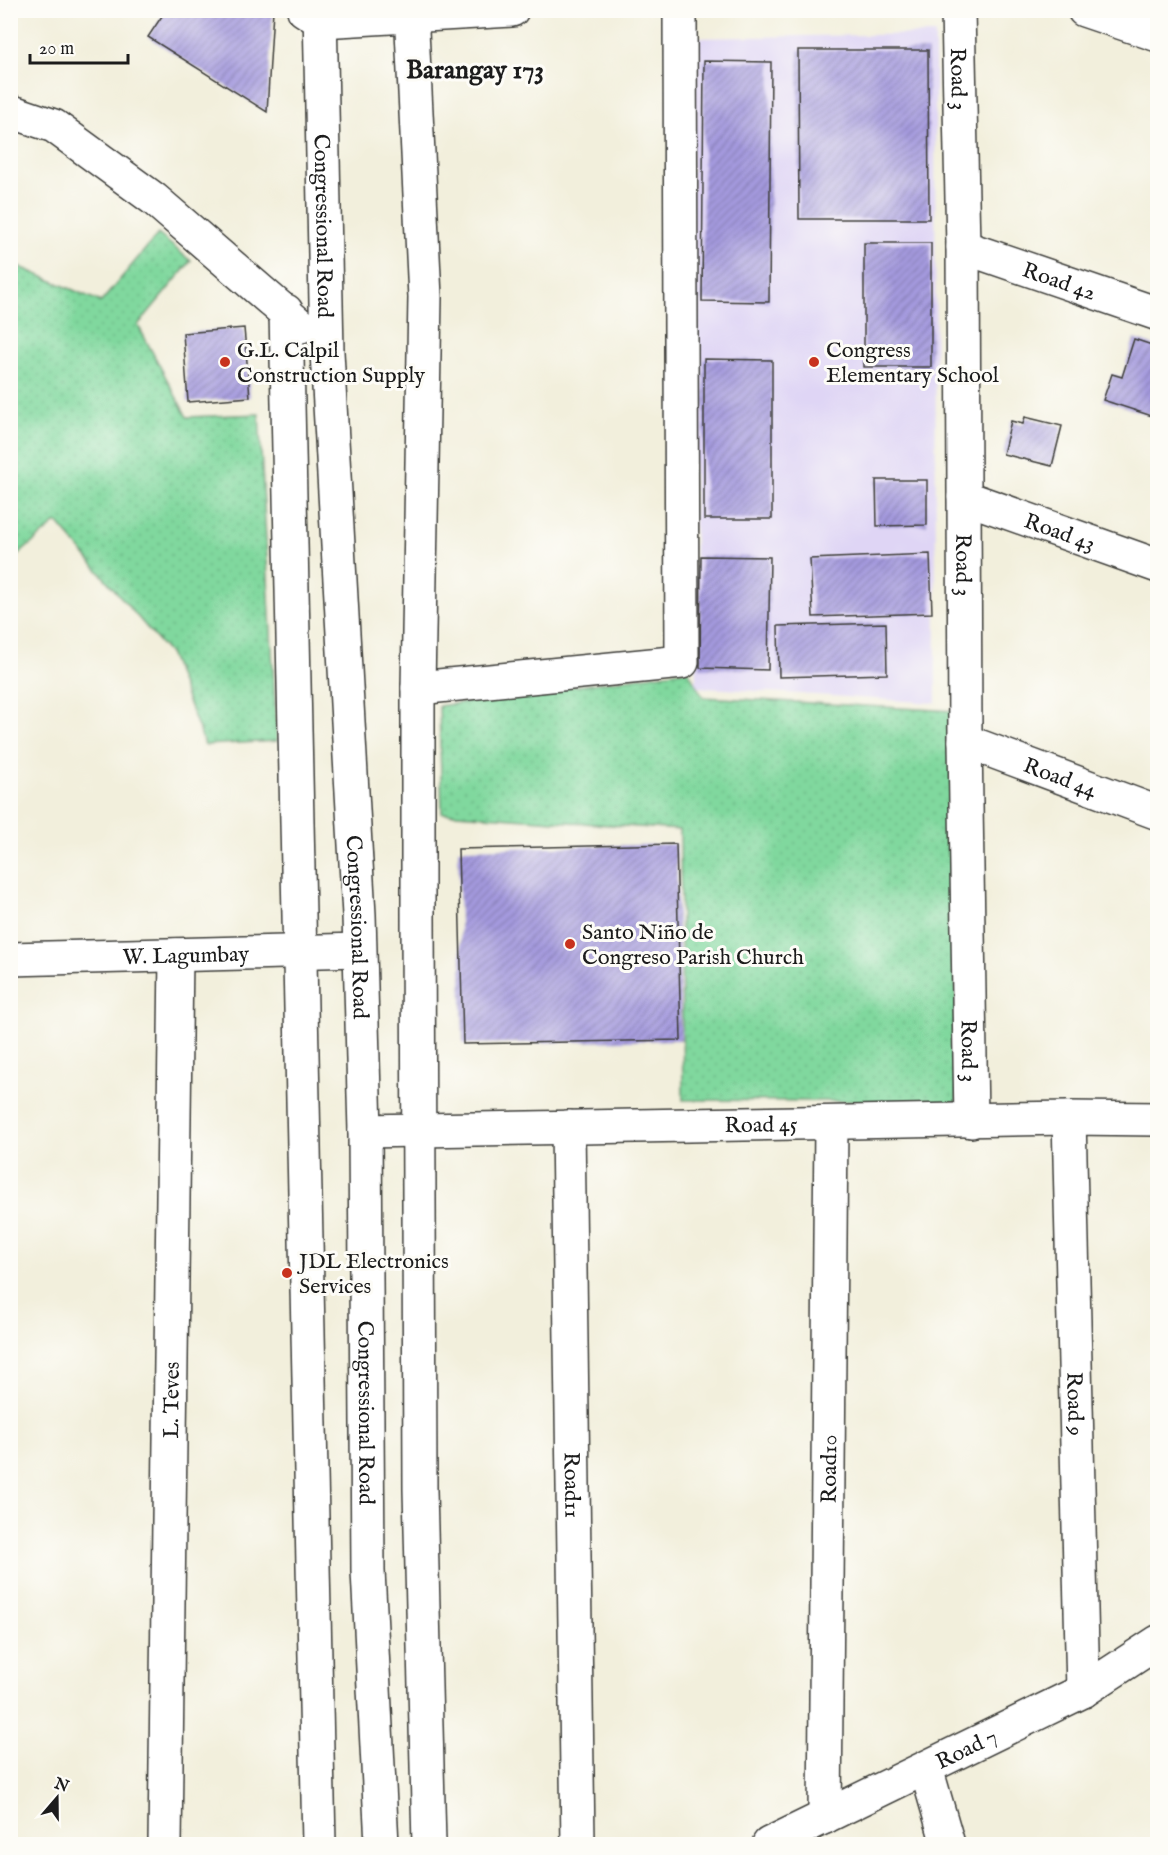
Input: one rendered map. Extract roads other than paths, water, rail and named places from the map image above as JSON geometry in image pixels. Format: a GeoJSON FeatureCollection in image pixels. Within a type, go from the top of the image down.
{"type":"FeatureCollection","features":[{"type":"Feature","properties":{"kind":"street"},"geometry":{"type":"LineString","coordinates":[[315,14],[512,10]]}},
{"type":"Feature","properties":{"kind":"street"},"geometry":{"type":"LineString","coordinates":[[418,688],[682,662],[680,10]]}},
{"type":"Feature","properties":{"kind":"street","name":"Road 3"},"geometry":{"type":"LineString","coordinates":[[958,10],[963,247],[965,741],[971,1121]]}},
{"type":"Feature","properties":{"kind":"street"},"geometry":{"type":"LineString","coordinates":[[1084,10],[1158,35]]}},
{"type":"Feature","properties":{"kind":"street"},"geometry":{"type":"LineString","coordinates":[[412,13],[425,297],[418,688],[419,1130],[420,1490],[429,1845]]}},
{"type":"Feature","properties":{"kind":"street","name":"Congressional Road"},"geometry":{"type":"LineString","coordinates":[[315,14],[327,352],[359,950],[364,1131],[368,1571],[382,1845]]}},
{"type":"Feature","properties":{"kind":"street"},"geometry":{"type":"LineString","coordinates":[[10,111],[54,126],[154,199],[286,311],[327,352]]}},
{"type":"Feature","properties":{"kind":"street","name":"Road 42"},"geometry":{"type":"LineString","coordinates":[[963,247],[1158,314]]}},
{"type":"Feature","properties":{"kind":"street"},"geometry":{"type":"LineString","coordinates":[[286,311],[319,1845]]}},
{"type":"Feature","properties":{"kind":"street","name":"Road 43"},"geometry":{"type":"LineString","coordinates":[[964,498],[1158,566]]}},
{"type":"Feature","properties":{"kind":"street","name":"Road 44"},"geometry":{"type":"LineString","coordinates":[[965,741],[1158,813]]}},
{"type":"Feature","properties":{"kind":"street","name":"W. Lagumbay"},"geometry":{"type":"LineString","coordinates":[[10,959],[359,950]]}},
{"type":"Feature","properties":{"kind":"street","name":"L. Teves"},"geometry":{"type":"LineString","coordinates":[[165,1845],[176,955]]}},
{"type":"Feature","properties":{"kind":"street","name":"Road 45"},"geometry":{"type":"LineString","coordinates":[[364,1131],[1069,1118],[1158,1119]]}},
{"type":"Feature","properties":{"kind":"street","name":"Road 9"},"geometry":{"type":"LineString","coordinates":[[1069,1118],[1083,1691]]}},
{"type":"Feature","properties":{"kind":"street","name":"Road10"},"geometry":{"type":"LineString","coordinates":[[825,1817],[831,1123]]}},
{"type":"Feature","properties":{"kind":"street","name":"Road11"},"geometry":{"type":"LineString","coordinates":[[568,1127],[578,1845]]}},
{"type":"Feature","properties":{"kind":"street","name":"Road 7"},"geometry":{"type":"LineString","coordinates":[[769,1845],[1083,1691],[1158,1642]]}},
{"type":"Feature","properties":{"kind":"street"},"geometry":{"type":"LineString","coordinates":[[926,1768],[948,1845]]}},
{"type":"Feature","properties":{"kind":"place","name":"G.L. Calpil Construction Supply"},"geometry":{"type":"Point","coordinates":[225,362]}},
{"type":"Feature","properties":{"kind":"place","name":"Congress Elementary School"},"geometry":{"type":"Point","coordinates":[814,362]}},
{"type":"Feature","properties":{"kind":"place","name":"Santo Niño de Congreso Parish Church"},"geometry":{"type":"Point","coordinates":[570,944]}},
{"type":"Feature","properties":{"kind":"place","name":"JDL Electronics Services"},"geometry":{"type":"Point","coordinates":[287,1273]}},
{"type":"Feature","properties":{"kind":"district","name":"Barangay 173"},"geometry":{"type":"Point","coordinates":[475,69]}}]}
